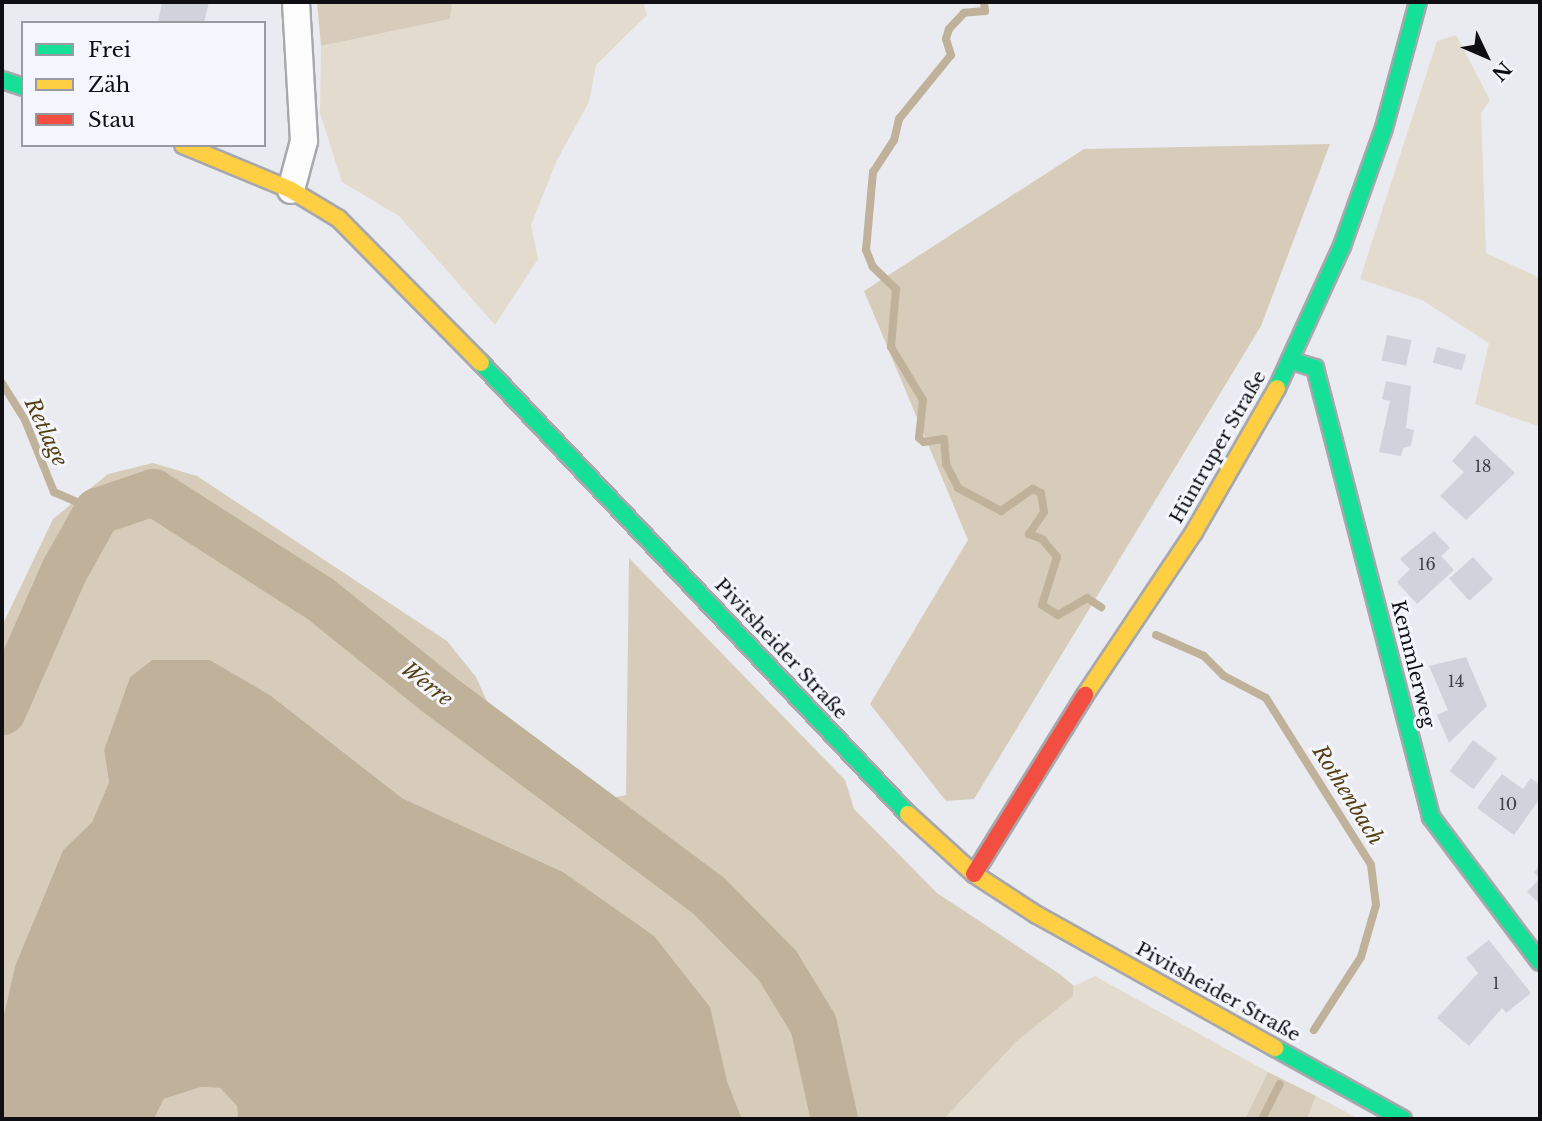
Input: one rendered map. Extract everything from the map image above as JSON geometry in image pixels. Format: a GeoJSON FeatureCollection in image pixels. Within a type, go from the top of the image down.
{"type":"FeatureCollection","features":[{"type":"Feature","properties":{"kind":"street"},"geometry":{"type":"LineString","coordinates":[[291,190],[304,141],[296,2]]}},
{"type":"Feature","properties":{"kind":"street","name":"Hüntruper Straße"},"geometry":{"type":"LineString","coordinates":[[974,874],[1058,736],[1240,457],[1292,361],[1342,246],[1384,128],[1418,2]]}},
{"type":"Feature","properties":{"kind":"street"},"geometry":{"type":"LineString","coordinates":[[2,80],[21,86]]}},
{"type":"Feature","properties":{"kind":"street","name":"Pivitsheider Straße"},"geometry":{"type":"LineString","coordinates":[[188,147],[291,190],[338,219],[384,260],[913,819],[974,874],[1048,922],[1403,1119]]}},
{"type":"Feature","properties":{"kind":"street","name":"Kemmlerweg"},"geometry":{"type":"LineString","coordinates":[[1292,361],[1315,368],[1431,817],[1540,962]]}},
{"type":"Feature","properties":{"kind":"shaded area"},"geometry":{"type":"Polygon","coordinates":[[[317,2],[452,2],[450,19],[321,46],[317,2]]]}},
{"type":"Feature","properties":{"kind":"shaded area"},"geometry":{"type":"Polygon","coordinates":[[[452,2],[643,2],[647,15],[596,65],[589,102],[557,160],[531,225],[538,259],[495,325],[399,216],[342,182],[320,113],[321,46],[450,19],[452,2]]]}},
{"type":"Feature","properties":{"kind":"shaded area"},"geometry":{"type":"Polygon","coordinates":[[[1456,35],[1490,100],[1481,113],[1486,253],[1540,278],[1540,427],[1475,404],[1489,343],[1422,300],[1360,279],[1437,41],[1456,35]]]}},
{"type":"Feature","properties":{"kind":"shaded area"},"geometry":{"type":"Polygon","coordinates":[[[1330,144],[1261,326],[974,799],[946,801],[870,704],[968,540],[864,291],[1084,149],[1330,144]]]}},
{"type":"Feature","properties":{"kind":"shaded area"},"geometry":{"type":"Polygon","coordinates":[[[153,463],[197,476],[447,641],[476,677],[490,708],[514,731],[612,798],[626,795],[629,558],[845,780],[854,809],[937,893],[1061,975],[1074,986],[1073,996],[1017,1041],[944,1119],[742,1119],[727,1081],[563,872],[402,798],[270,695],[210,660],[152,660],[130,677],[104,750],[109,782],[92,822],[63,850],[15,966],[2,1023],[2,626],[53,519],[108,474],[153,463]]]}},
{"type":"Feature","properties":{"kind":"shaded area"},"geometry":{"type":"Polygon","coordinates":[[[152,660],[210,660],[270,695],[402,798],[563,872],[654,936],[710,1007],[727,1081],[742,1119],[238,1119],[237,1106],[220,1088],[201,1087],[164,1099],[154,1119],[2,1119],[2,1023],[15,966],[63,850],[92,822],[109,782],[104,750],[130,677],[152,660]]]}},
{"type":"Feature","properties":{"kind":"shaded area"},"geometry":{"type":"Polygon","coordinates":[[[1095,976],[1268,1072],[1245,1119],[944,1119],[1017,1041],[1073,996],[1074,986],[1095,976]]]}},
{"type":"Feature","properties":{"kind":"shaded area"},"geometry":{"type":"Polygon","coordinates":[[[1268,1072],[1316,1096],[1307,1119],[1245,1119],[1268,1072]]]}},
{"type":"Feature","properties":{"kind":"shaded area"},"geometry":{"type":"Polygon","coordinates":[[[201,1087],[220,1088],[237,1106],[238,1119],[154,1119],[164,1099],[201,1087]]]}},
{"type":"Feature","properties":{"kind":"shaded area"},"geometry":{"type":"Polygon","coordinates":[[[1316,1096],[1359,1119],[1307,1119],[1316,1096]]]}},
{"type":"Feature","properties":{"kind":"building"},"geometry":{"type":"Polygon","coordinates":[[[162,2],[209,2],[204,21],[158,21],[162,2]]]}},
{"type":"Feature","properties":{"kind":"building"},"geometry":{"type":"Polygon","coordinates":[[[1387,335],[1411,340],[1406,366],[1382,360],[1387,335]]]}},
{"type":"Feature","properties":{"kind":"building"},"geometry":{"type":"Polygon","coordinates":[[[1437,347],[1466,355],[1462,370],[1433,362],[1437,347]]]}},
{"type":"Feature","properties":{"kind":"building"},"geometry":{"type":"Polygon","coordinates":[[[1386,381],[1411,386],[1406,428],[1414,430],[1411,446],[1403,448],[1401,456],[1379,452],[1390,401],[1382,399],[1386,381]]]}},
{"type":"Feature","properties":{"kind":"building"},"geometry":{"type":"Polygon","coordinates":[[[1475,435],[1515,473],[1466,520],[1440,496],[1464,472],[1452,461],[1475,435]]]}},
{"type":"Feature","properties":{"kind":"building"},"geometry":{"type":"Polygon","coordinates":[[[1434,531],[1450,548],[1441,556],[1454,570],[1417,604],[1397,582],[1410,569],[1400,559],[1434,531]]]}},
{"type":"Feature","properties":{"kind":"building"},"geometry":{"type":"Polygon","coordinates":[[[1473,557],[1493,579],[1469,601],[1449,578],[1473,557]]]}},
{"type":"Feature","properties":{"kind":"building"},"geometry":{"type":"Polygon","coordinates":[[[1466,657],[1487,706],[1449,743],[1437,715],[1448,710],[1429,666],[1466,657]]]}},
{"type":"Feature","properties":{"kind":"building"},"geometry":{"type":"Polygon","coordinates":[[[1473,740],[1497,758],[1473,789],[1450,771],[1473,740]]]}},
{"type":"Feature","properties":{"kind":"building"},"geometry":{"type":"Polygon","coordinates":[[[1502,774],[1523,789],[1531,778],[1540,785],[1540,798],[1514,835],[1477,808],[1502,774]]]}},
{"type":"Feature","properties":{"kind":"building"},"geometry":{"type":"Polygon","coordinates":[[[1540,865],[1540,878],[1534,873],[1540,865]]]}},
{"type":"Feature","properties":{"kind":"building"},"geometry":{"type":"Polygon","coordinates":[[[1540,878],[1540,904],[1527,892],[1540,878]]]}},
{"type":"Feature","properties":{"kind":"building"},"geometry":{"type":"Polygon","coordinates":[[[1489,940],[1531,993],[1506,1013],[1502,1008],[1469,1046],[1437,1018],[1478,973],[1466,958],[1489,940]]]}},
{"type":"Feature","properties":{"kind":"waterway","name":"Rothenbach"},"geometry":{"type":"LineString","coordinates":[[984,2],[985,11],[964,13],[949,29],[946,39],[951,55],[899,119],[894,140],[873,172],[866,250],[873,267],[896,289],[891,347],[923,400],[919,438],[924,442],[944,439],[946,464],[958,488],[1001,511],[1033,489],[1041,493],[1044,512],[1029,534],[1042,539],[1057,557],[1042,605],[1058,615],[1087,598],[1101,607]]}},
{"type":"Feature","properties":{"kind":"waterway","name":"Retlage"},"geometry":{"type":"LineString","coordinates":[[2,383],[25,420],[54,492],[97,511]]}},
{"type":"Feature","properties":{"kind":"waterway","name":"Werre"},"geometry":{"type":"LineString","coordinates":[[2,711],[64,570],[97,511],[153,492],[319,598],[437,693],[709,896],[777,965],[813,1024],[834,1119]]}},
{"type":"Feature","properties":{"kind":"waterway","name":"Rothenbach"},"geometry":{"type":"LineString","coordinates":[[1156,635],[1204,656],[1224,676],[1266,698],[1371,865],[1376,905],[1361,957],[1314,1030]]}},
{"type":"Feature","properties":{"kind":"waterway","name":"Rothenbach"},"geometry":{"type":"LineString","coordinates":[[1262,1119],[1280,1084]]}},
{"type":"Feature","properties":{"kind":"traffic: fast"},"geometry":{"type":"LineString","coordinates":[[1277,388],[1342,246],[1384,128],[1418,2]]}},
{"type":"Feature","properties":{"kind":"traffic: fast"},"geometry":{"type":"LineString","coordinates":[[2,80],[21,86]]}},
{"type":"Feature","properties":{"kind":"traffic: fast"},"geometry":{"type":"LineString","coordinates":[[1292,361],[1315,368],[1431,817],[1540,962]]}},
{"type":"Feature","properties":{"kind":"traffic: fast"},"geometry":{"type":"LineString","coordinates":[[481,363],[908,814]]}},
{"type":"Feature","properties":{"kind":"traffic: fast"},"geometry":{"type":"LineString","coordinates":[[1275,1048],[1403,1119]]}},
{"type":"Feature","properties":{"kind":"traffic: slow"},"geometry":{"type":"LineString","coordinates":[[188,147],[291,190],[339,219],[481,363]]}},
{"type":"Feature","properties":{"kind":"traffic: slow"},"geometry":{"type":"LineString","coordinates":[[1085,695],[1194,532],[1277,388]]}},
{"type":"Feature","properties":{"kind":"traffic: slow"},"geometry":{"type":"LineString","coordinates":[[908,814],[974,874],[1037,915],[1275,1048]]}},
{"type":"Feature","properties":{"kind":"traffic: jam"},"geometry":{"type":"LineString","coordinates":[[974,874],[1085,695]]}}]}
